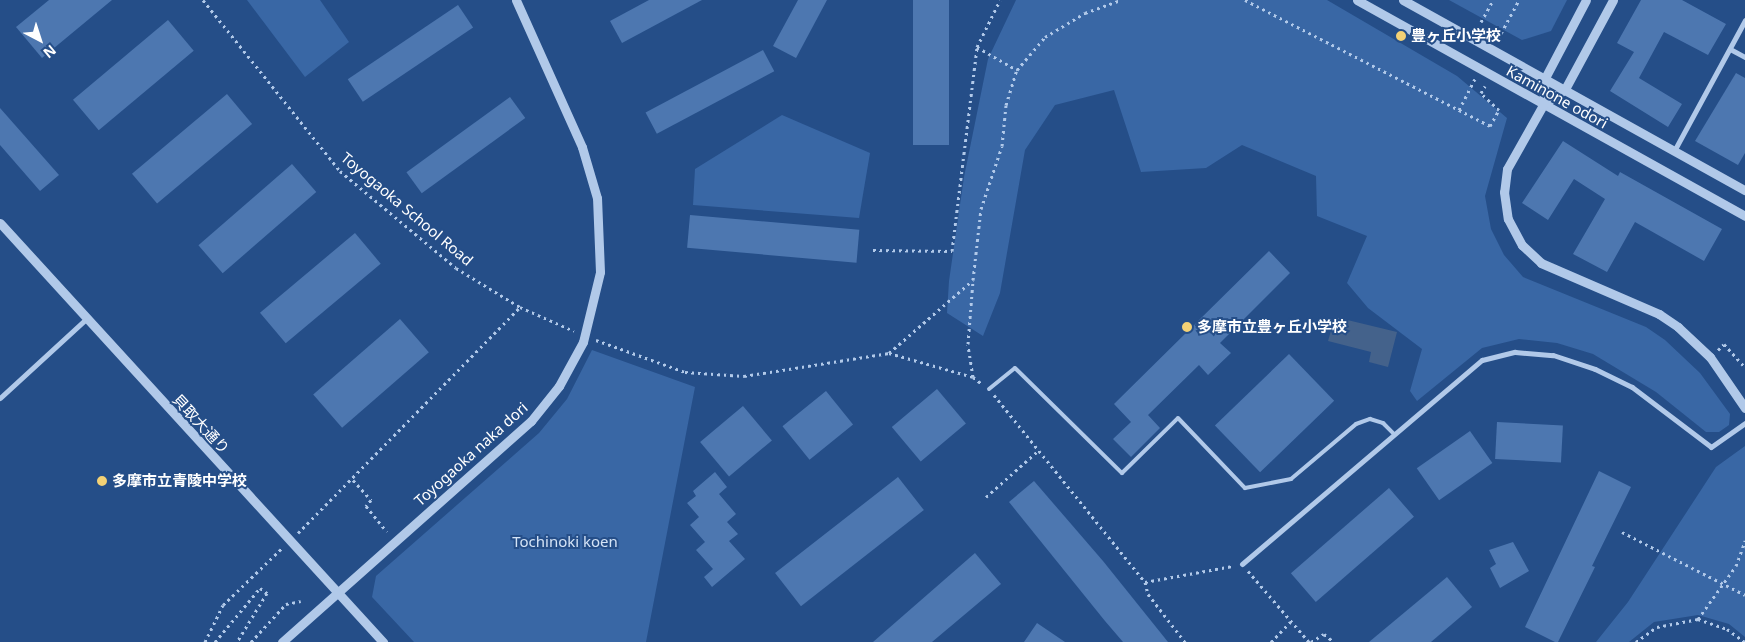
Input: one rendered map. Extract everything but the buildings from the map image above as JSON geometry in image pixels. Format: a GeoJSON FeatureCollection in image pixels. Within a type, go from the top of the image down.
{"type":"FeatureCollection","features":[{"type":"Feature","properties":{"kind":"street","name":"Toyogaoka naka dori"},"geometry":{"type":"LineString","coordinates":[[282,642],[531,421],[559,386],[593,312],[601,252],[597,198],[582,147],[516,0]]}},
{"type":"Feature","properties":{"kind":"street","name":"Kaminone odori"},"geometry":{"type":"LineString","coordinates":[[1356,0],[1745,216]]}},
{"type":"Feature","properties":{"kind":"street","name":"Kaminone odori"},"geometry":{"type":"LineString","coordinates":[[1404,0],[1745,190]]}},
{"type":"Feature","properties":{"kind":"street"},"geometry":{"type":"LineString","coordinates":[[1543,105],[1544,78],[1586,0]]}},
{"type":"Feature","properties":{"kind":"street"},"geometry":{"type":"LineString","coordinates":[[1613,0],[1565,89],[1543,105],[1507,169],[1505,185],[1508,219],[1522,245],[1541,263],[1659,314],[1710,357],[1745,408]]}},
{"type":"Feature","properties":{"kind":"street"},"geometry":{"type":"LineString","coordinates":[[1674,151],[1745,20]]}},
{"type":"Feature","properties":{"kind":"street"},"geometry":{"type":"LineString","coordinates":[[1730,49],[1745,57]]}},
{"type":"Feature","properties":{"kind":"street","name":"貝取大通り"},"geometry":{"type":"LineString","coordinates":[[0,223],[383,642]]}},
{"type":"Feature","properties":{"kind":"street"},"geometry":{"type":"LineString","coordinates":[[0,398],[86,319]]}},
{"type":"Feature","properties":{"kind":"street"},"geometry":{"type":"LineString","coordinates":[[1242,564],[1482,360],[1515,352],[1553,354],[1632,387],[1711,448],[1745,423]]}},
{"type":"Feature","properties":{"kind":"lane"},"geometry":{"type":"LineString","coordinates":[[989,389],[1015,368],[1122,473],[1178,418],[1245,488],[1291,479],[1356,424],[1370,419],[1383,423],[1394,434]]}},
{"type":"Feature","properties":{"kind":"path","name":"Toyogaoka School Road"},"geometry":{"type":"LineString","coordinates":[[203,0],[340,171],[456,268],[520,307],[543,318]]}},
{"type":"Feature","properties":{"kind":"path"},"geometry":{"type":"LineString","coordinates":[[873,250],[952,251],[977,47],[1000,0]]}},
{"type":"Feature","properties":{"kind":"path"},"geometry":{"type":"LineString","coordinates":[[973,376],[968,344],[981,209],[1002,146],[1006,105],[1017,70],[1045,37],[1085,13],[1120,0]]}},
{"type":"Feature","properties":{"kind":"path"},"geometry":{"type":"LineString","coordinates":[[1244,0],[1490,126],[1499,110],[1481,93],[1485,86]]}},
{"type":"Feature","properties":{"kind":"path"},"geometry":{"type":"LineString","coordinates":[[1481,22],[1493,0]]}},
{"type":"Feature","properties":{"kind":"path"},"geometry":{"type":"LineString","coordinates":[[977,47],[1017,70]]}},
{"type":"Feature","properties":{"kind":"path"},"geometry":{"type":"LineString","coordinates":[[889,353],[973,280]]}},
{"type":"Feature","properties":{"kind":"path"},"geometry":{"type":"LineString","coordinates":[[340,494],[423,402],[520,307]]}},
{"type":"Feature","properties":{"kind":"path"},"geometry":{"type":"LineString","coordinates":[[1710,357],[1724,344],[1745,367]]}},
{"type":"Feature","properties":{"kind":"path"},"geometry":{"type":"LineString","coordinates":[[630,354],[685,372],[744,376],[889,353],[973,376],[989,389],[1145,582],[1148,594],[1185,642]]}},
{"type":"Feature","properties":{"kind":"path"},"geometry":{"type":"LineString","coordinates":[[986,497],[1039,450]]}},
{"type":"Feature","properties":{"kind":"path"},"geometry":{"type":"LineString","coordinates":[[353,480],[371,500],[366,506],[388,532]]}},
{"type":"Feature","properties":{"kind":"path"},"geometry":{"type":"LineString","coordinates":[[1622,532],[1745,595]]}},
{"type":"Feature","properties":{"kind":"path"},"geometry":{"type":"LineString","coordinates":[[1698,619],[1736,566],[1745,541]]}},
{"type":"Feature","properties":{"kind":"path"},"geometry":{"type":"LineString","coordinates":[[1145,582],[1242,564],[1290,622],[1310,642],[1324,634],[1334,642]]}},
{"type":"Feature","properties":{"kind":"path"},"geometry":{"type":"LineString","coordinates":[[205,642],[223,604],[248,579]]}},
{"type":"Feature","properties":{"kind":"path"},"geometry":{"type":"LineString","coordinates":[[215,642],[260,588],[267,593],[237,642]]}},
{"type":"Feature","properties":{"kind":"path"},"geometry":{"type":"LineString","coordinates":[[251,642],[286,604],[301,601]]}},
{"type":"Feature","properties":{"kind":"path"},"geometry":{"type":"LineString","coordinates":[[1636,642],[1657,627],[1698,619],[1726,629],[1745,642]]}},
{"type":"Feature","properties":{"kind":"path"},"geometry":{"type":"LineString","coordinates":[[1271,642],[1290,622]]}},
{"type":"Feature","properties":{"kind":"green space"},"geometry":{"type":"Polygon","coordinates":[[[247,0],[320,0],[349,42],[305,77],[247,0]]]}},
{"type":"Feature","properties":{"kind":"green space"},"geometry":{"type":"Polygon","coordinates":[[[1016,0],[1327,0],[1457,76],[1507,118],[1485,196],[1491,229],[1504,255],[1523,277],[1646,327],[1665,340],[1700,373],[1730,414],[1729,425],[1719,432],[1706,432],[1656,392],[1593,354],[1557,343],[1519,339],[1482,348],[1417,401],[1410,391],[1422,349],[1368,308],[1347,283],[1367,236],[1317,216],[1316,176],[1242,145],[1206,168],[1141,172],[1114,90],[1055,105],[1025,150],[1000,293],[983,336],[947,313],[949,281],[964,177],[988,59],[1016,0]]]}},
{"type":"Feature","properties":{"kind":"green space"},"geometry":{"type":"Polygon","coordinates":[[[1449,0],[1567,0],[1551,31],[1522,40],[1449,0]]]}},
{"type":"Feature","properties":{"kind":"green space"},"geometry":{"type":"Polygon","coordinates":[[[782,115],[870,153],[859,218],[693,205],[695,169],[782,115]]]}},
{"type":"Feature","properties":{"kind":"green space","name":"Tochinoki koen"},"geometry":{"type":"Polygon","coordinates":[[[592,350],[695,387],[646,642],[414,642],[372,597],[376,576],[539,433],[567,399],[592,350]]]}},
{"type":"Feature","properties":{"kind":"green space"},"geometry":{"type":"Polygon","coordinates":[[[1745,446],[1745,637],[1729,624],[1698,615],[1654,622],[1629,642],[1596,642],[1628,602],[1716,467],[1745,446]]]}},
{"type":"Feature","properties":{"kind":"shaded area"},"geometry":{"type":"Polygon","coordinates":[[[1335,317],[1397,332],[1388,367],[1369,362],[1371,352],[1328,341],[1335,317]]]}},
{"type":"Feature","properties":{"kind":"place","name":"豊ヶ丘小学校"},"geometry":{"type":"Point","coordinates":[1401,36]}},
{"type":"Feature","properties":{"kind":"place","name":"多摩市立豊ヶ丘小学校"},"geometry":{"type":"Point","coordinates":[1187,327]}},
{"type":"Feature","properties":{"kind":"place","name":"多摩市立青陵中学校"},"geometry":{"type":"Point","coordinates":[102,481]}}]}
